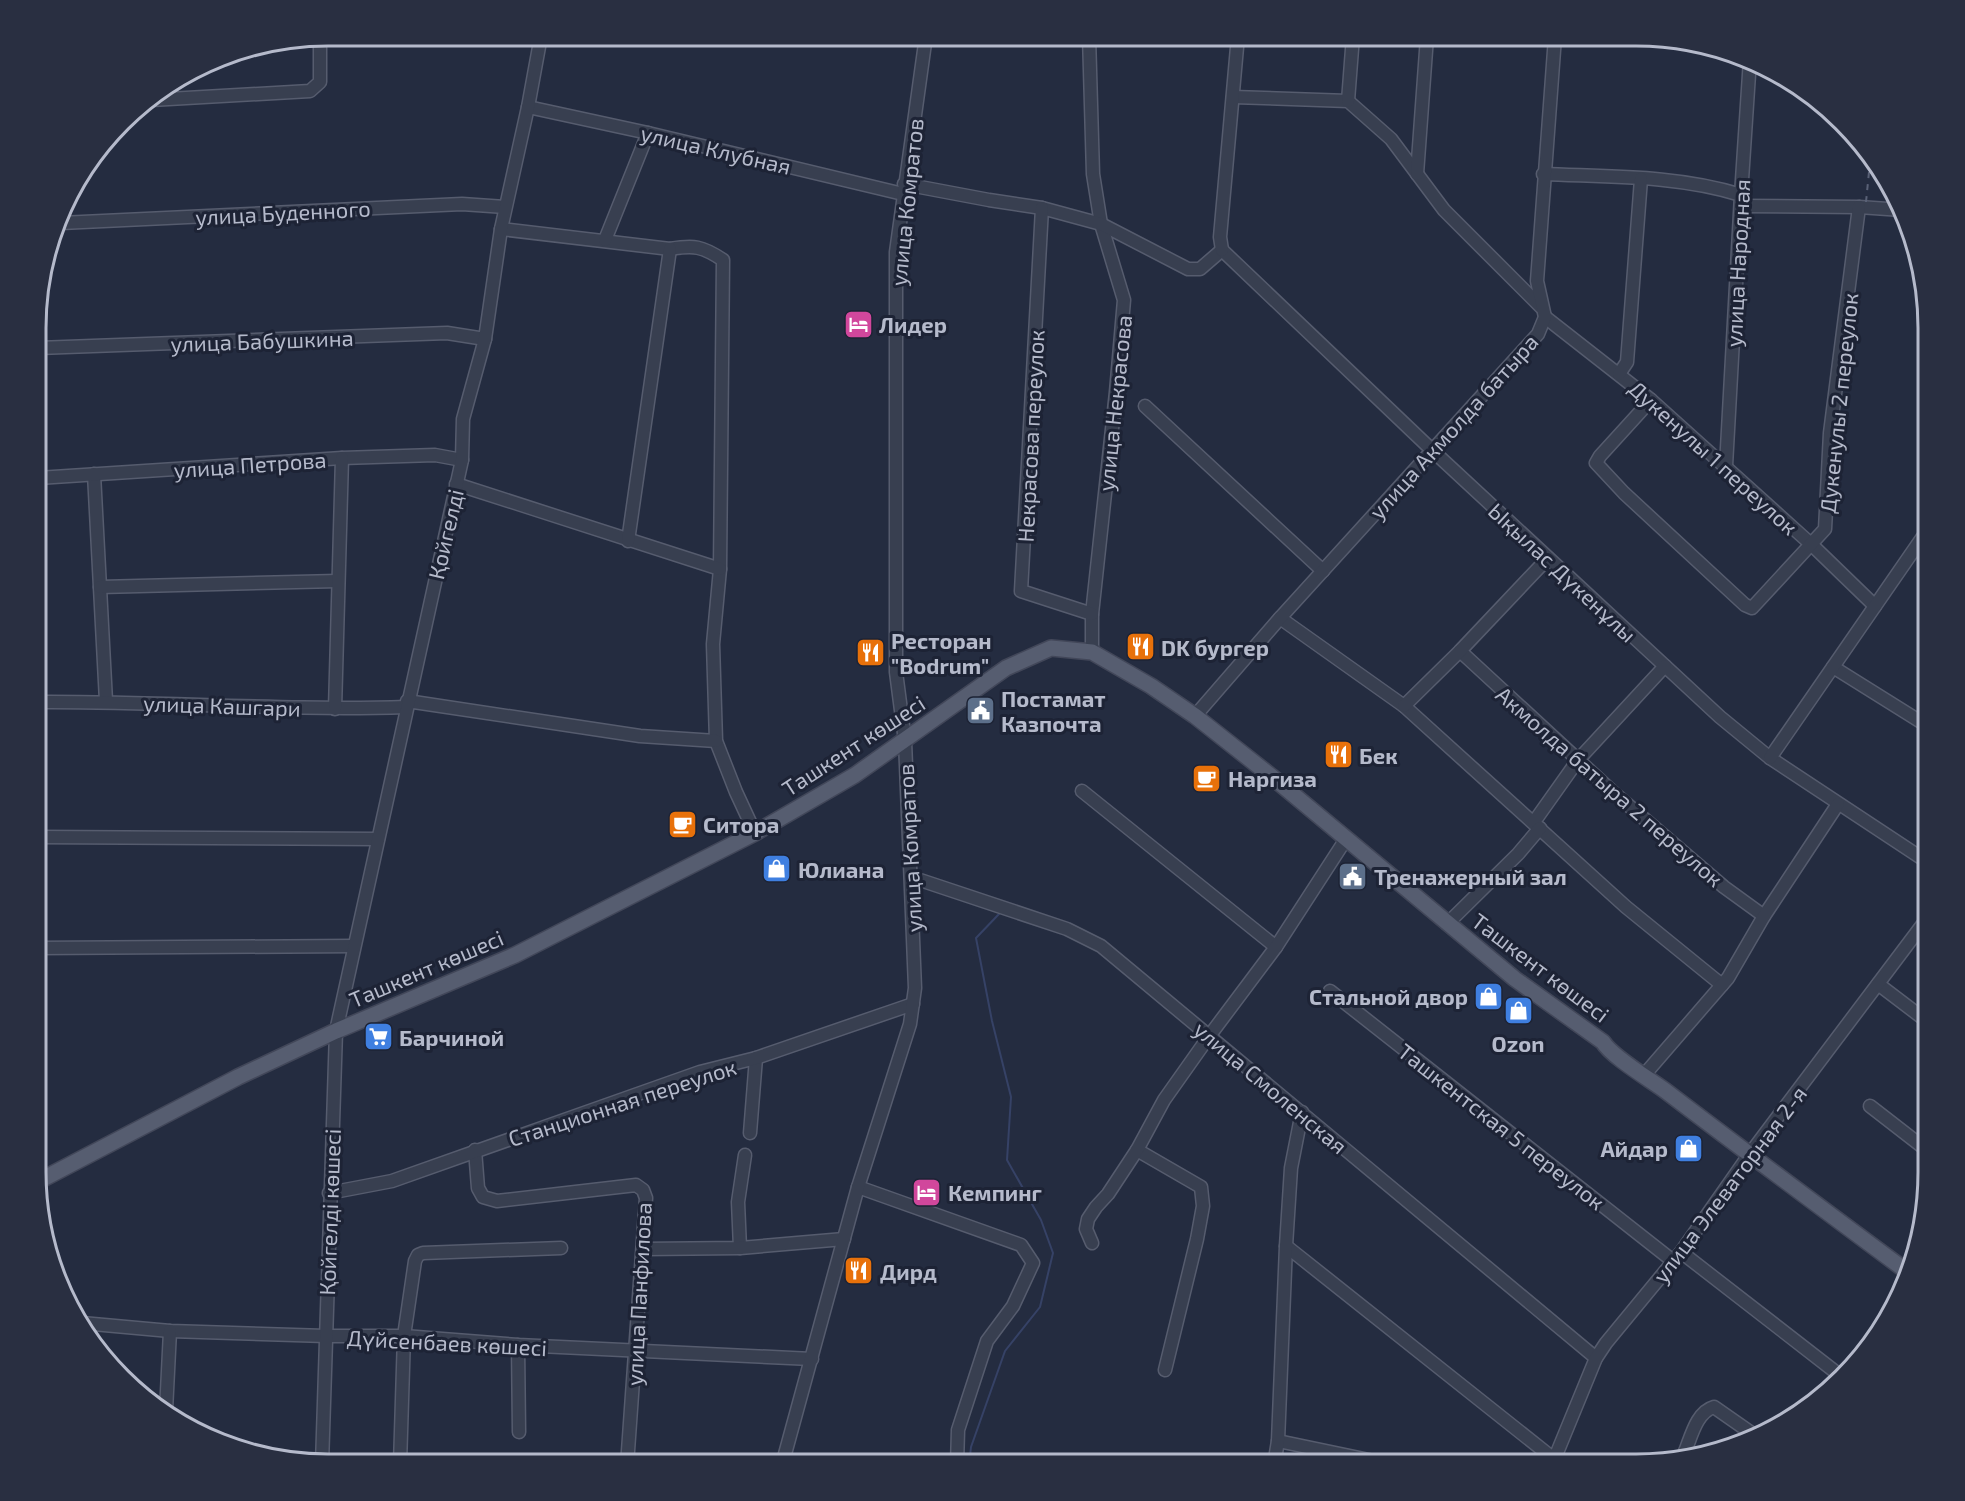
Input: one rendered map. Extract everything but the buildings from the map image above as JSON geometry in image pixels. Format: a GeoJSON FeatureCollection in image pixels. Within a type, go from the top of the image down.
{"type":"FeatureCollection","features":[{"type":"Feature","properties":{"kind":"main road","name":"Ташкент көшесі"},"geometry":{"type":"LineString","coordinates":[[46,1177],[238,1077],[336,1031],[515,955],[755,833],[855,775],[1006,668],[1051,648],[1092,652],[1151,686],[1195,716],[1515,979],[1603,1042],[1607,1049],[1645,1074],[1749,1155],[1902,1267]]}},
{"type":"Feature","properties":{"kind":"street"},"geometry":{"type":"LineString","coordinates":[[166,98],[310,91],[320,82],[320,47]]}},
{"type":"Feature","properties":{"kind":"street","name":"Қойгелді"},"geometry":{"type":"LineString","coordinates":[[336,1031],[462,460],[463,419],[485,339],[505,207],[539,47]]}},
{"type":"Feature","properties":{"kind":"street","name":"улица Комратов"},"geometry":{"type":"LineString","coordinates":[[785,1454],[858,1187],[910,1024],[915,988],[904,741],[896,672],[896,252],[924,47]]}},
{"type":"Feature","properties":{"kind":"street","name":"улица Некрасова"},"geometry":{"type":"LineString","coordinates":[[1089,47],[1093,174],[1101,224],[1124,300],[1092,614],[1092,652]]}},
{"type":"Feature","properties":{"kind":"street"},"geometry":{"type":"LineString","coordinates":[[1222,250],[1220,237],[1237,47]]}},
{"type":"Feature","properties":{"kind":"street"},"geometry":{"type":"LineString","coordinates":[[1233,97],[1348,101],[1352,47]]}},
{"type":"Feature","properties":{"kind":"street"},"geometry":{"type":"LineString","coordinates":[[1417,174],[1426,47]]}},
{"type":"Feature","properties":{"kind":"street","name":"улица Акмолда батыра"},"geometry":{"type":"LineString","coordinates":[[1195,716],[1280,618],[1538,334],[1543,313],[1537,281],[1554,47]]}},
{"type":"Feature","properties":{"kind":"street","name":"улица Народная"},"geometry":{"type":"LineString","coordinates":[[1726,466],[1749,70]]}},
{"type":"Feature","properties":{"kind":"street","name":"Дукенулы 1 переулок"},"geometry":{"type":"LineString","coordinates":[[1348,101],[1391,139],[1444,210],[1543,313],[1651,400],[1726,466],[1875,606]]}},
{"type":"Feature","properties":{"kind":"street","name":"улица Клубная"},"geometry":{"type":"LineString","coordinates":[[528,107],[903,189],[1042,208],[1101,224],[1188,269],[1200,269],[1222,250]]}},
{"type":"Feature","properties":{"kind":"street"},"geometry":{"type":"LineString","coordinates":[[605,240],[648,133]]}},
{"type":"Feature","properties":{"kind":"street"},"geometry":{"type":"LineString","coordinates":[[1544,174],[1641,179],[1712,186],[1741,200],[1892,209]]}},
{"type":"Feature","properties":{"kind":"street"},"geometry":{"type":"LineString","coordinates":[[1619,374],[1627,362],[1641,179]]}},
{"type":"Feature","properties":{"kind":"street","name":"улица Буденного"},"geometry":{"type":"LineString","coordinates":[[67,223],[462,204],[505,207]]}},
{"type":"Feature","properties":{"kind":"street","name":"Дукенулы 2 переулок"},"geometry":{"type":"LineString","coordinates":[[1651,400],[1596,463],[1624,493],[1744,605],[1752,608],[1825,529],[1830,433],[1859,207]]}},
{"type":"Feature","properties":{"kind":"street","name":"Некрасова переулок"},"geometry":{"type":"LineString","coordinates":[[1042,208],[1021,591],[1092,614]]}},
{"type":"Feature","properties":{"kind":"street"},"geometry":{"type":"LineString","coordinates":[[501,229],[670,249],[690,245],[710,251],[723,260],[720,570],[713,644],[716,741],[755,833]]}},
{"type":"Feature","properties":{"kind":"street"},"geometry":{"type":"LineString","coordinates":[[628,541],[670,249]]}},
{"type":"Feature","properties":{"kind":"street","name":"Ықылас Дүкенұлы"},"geometry":{"type":"LineString","coordinates":[[1222,250],[1433,451],[1720,717],[1770,758],[1918,856]]}},
{"type":"Feature","properties":{"kind":"street","name":"улица Бабушкина"},"geometry":{"type":"LineString","coordinates":[[46,348],[447,333],[485,339]]}},
{"type":"Feature","properties":{"kind":"street"},"geometry":{"type":"LineString","coordinates":[[1145,406],[1323,571]]}},
{"type":"Feature","properties":{"kind":"street","name":"улица Петрова"},"geometry":{"type":"LineString","coordinates":[[46,477],[342,458],[435,455],[462,460]]}},
{"type":"Feature","properties":{"kind":"street"},"geometry":{"type":"LineString","coordinates":[[335,710],[342,458]]}},
{"type":"Feature","properties":{"kind":"street"},"geometry":{"type":"LineString","coordinates":[[94,474],[106,701]]}},
{"type":"Feature","properties":{"kind":"street"},"geometry":{"type":"LineString","coordinates":[[456,484],[720,570]]}},
{"type":"Feature","properties":{"kind":"street"},"geometry":{"type":"LineString","coordinates":[[1770,758],[1918,544]]}},
{"type":"Feature","properties":{"kind":"street"},"geometry":{"type":"LineString","coordinates":[[1404,706],[1548,558]]}},
{"type":"Feature","properties":{"kind":"street"},"geometry":{"type":"LineString","coordinates":[[100,587],[338,581]]}},
{"type":"Feature","properties":{"kind":"street"},"geometry":{"type":"LineString","coordinates":[[1280,618],[1404,706],[1626,907],[1722,985]]}},
{"type":"Feature","properties":{"kind":"street","name":"Акмолда батыра 2 переулок"},"geometry":{"type":"LineString","coordinates":[[1460,651],[1578,760],[1724,887],[1764,916]]}},
{"type":"Feature","properties":{"kind":"street"},"geometry":{"type":"LineString","coordinates":[[1447,924],[1518,854],[1578,760],[1665,666]]}},
{"type":"Feature","properties":{"kind":"street"},"geometry":{"type":"LineString","coordinates":[[1833,667],[1918,720]]}},
{"type":"Feature","properties":{"kind":"street","name":"улица Кашгари"},"geometry":{"type":"LineString","coordinates":[[46,702],[106,701],[335,710],[407,704],[640,736],[716,741]]}},
{"type":"Feature","properties":{"kind":"street"},"geometry":{"type":"LineString","coordinates":[[1082,791],[1276,946]]}},
{"type":"Feature","properties":{"kind":"street"},"geometry":{"type":"LineString","coordinates":[[1645,1074],[1728,978],[1764,916],[1838,804]]}},
{"type":"Feature","properties":{"kind":"street"},"geometry":{"type":"LineString","coordinates":[[46,837],[378,838]]}},
{"type":"Feature","properties":{"kind":"street"},"geometry":{"type":"LineString","coordinates":[[1092,1243],[1086,1229],[1088,1219],[1108,1194],[1137,1149],[1164,1100],[1276,946],[1346,839]]}},
{"type":"Feature","properties":{"kind":"street","name":"улица Смоленская"},"geometry":{"type":"LineString","coordinates":[[911,877],[1067,928],[1101,946],[1596,1358]]}},
{"type":"Feature","properties":{"kind":"street","name":"улица Элеваторная 2-я"},"geometry":{"type":"LineString","coordinates":[[1556,1454],[1596,1358],[1606,1343],[1677,1257],[1749,1155],[1918,931]]}},
{"type":"Feature","properties":{"kind":"street"},"geometry":{"type":"LineString","coordinates":[[46,948],[354,946]]}},
{"type":"Feature","properties":{"kind":"street"},"geometry":{"type":"LineString","coordinates":[[1878,984],[1918,1014]]}},
{"type":"Feature","properties":{"kind":"street","name":"Ташкентская 5 переулок"},"geometry":{"type":"LineString","coordinates":[[1330,991],[1677,1257],[1836,1372]]}},
{"type":"Feature","properties":{"kind":"street","name":"Станционная переулок"},"geometry":{"type":"LineString","coordinates":[[329,1193],[392,1181],[700,1072],[756,1058],[913,1004]]}},
{"type":"Feature","properties":{"kind":"street","name":"Қойгелді көшесі"},"geometry":{"type":"LineString","coordinates":[[322,1454],[336,1031]]}},
{"type":"Feature","properties":{"kind":"street"},"geometry":{"type":"LineString","coordinates":[[750,1133],[756,1058]]}},
{"type":"Feature","properties":{"kind":"street"},"geometry":{"type":"LineString","coordinates":[[1870,1106],[1918,1143]]}},
{"type":"Feature","properties":{"kind":"street"},"geometry":{"type":"LineString","coordinates":[[1276,1454],[1291,1168],[1302,1112]]}},
{"type":"Feature","properties":{"kind":"street"},"geometry":{"type":"LineString","coordinates":[[1137,1149],[1201,1187],[1203,1206],[1197,1239],[1165,1370]]}},
{"type":"Feature","properties":{"kind":"street","name":"улица Панфилова"},"geometry":{"type":"LineString","coordinates":[[475,1150],[478,1188],[483,1197],[497,1201],[636,1185],[644,1190],[646,1198],[643,1249],[628,1454]]}},
{"type":"Feature","properties":{"kind":"street"},"geometry":{"type":"LineString","coordinates":[[740,1248],[738,1202],[745,1155]]}},
{"type":"Feature","properties":{"kind":"street"},"geometry":{"type":"LineString","coordinates":[[858,1187],[1021,1245],[1033,1263],[1013,1306],[987,1341],[958,1430],[957,1454]]}},
{"type":"Feature","properties":{"kind":"street"},"geometry":{"type":"LineString","coordinates":[[643,1249],[740,1248],[844,1239]]}},
{"type":"Feature","properties":{"kind":"street"},"geometry":{"type":"LineString","coordinates":[[1286,1246],[1543,1454]]}},
{"type":"Feature","properties":{"kind":"street"},"geometry":{"type":"LineString","coordinates":[[400,1454],[404,1336],[415,1261],[418,1255],[561,1248]]}},
{"type":"Feature","properties":{"kind":"street","name":"Дүйсенбаев көшесі"},"geometry":{"type":"LineString","coordinates":[[91,1324],[170,1331],[404,1336],[518,1345],[812,1359]]}},
{"type":"Feature","properties":{"kind":"street"},"geometry":{"type":"LineString","coordinates":[[166,1403],[170,1331]]}},
{"type":"Feature","properties":{"kind":"street"},"geometry":{"type":"LineString","coordinates":[[518,1345],[519,1432]]}},
{"type":"Feature","properties":{"kind":"street"},"geometry":{"type":"LineString","coordinates":[[1686,1450],[1697,1424],[1708,1409],[1714,1407],[1749,1431]]}},
{"type":"Feature","properties":{"kind":"street"},"geometry":{"type":"LineString","coordinates":[[1278,1441],[1340,1454]]}},
{"type":"Feature","properties":{"kind":"waterway"},"geometry":{"type":"LineString","coordinates":[[970,1454],[1005,1351],[1040,1307],[1053,1253],[1041,1220],[1007,1160],[1011,1097],[992,1021],[976,938],[999,914]]}},
{"type":"Feature","properties":{"kind":"railway"},"geometry":{"type":"LineString","coordinates":[[1866,202],[1869,170]]}},
{"type":"Feature","properties":{"kind":"place","name":"Лидер"},"geometry":{"type":"Point","coordinates":[858,324]}},
{"type":"Feature","properties":{"kind":"place","name":"DK бургер"},"geometry":{"type":"Point","coordinates":[1140,647]}},
{"type":"Feature","properties":{"kind":"place","name":"Ресторан \"Bodrum\""},"geometry":{"type":"Point","coordinates":[870,653]}},
{"type":"Feature","properties":{"kind":"place","name":"Постамат Казпочта"},"geometry":{"type":"Point","coordinates":[980,711]}},
{"type":"Feature","properties":{"kind":"place","name":"Бек"},"geometry":{"type":"Point","coordinates":[1338,755]}},
{"type":"Feature","properties":{"kind":"place","name":"Наргиза"},"geometry":{"type":"Point","coordinates":[1207,778]}},
{"type":"Feature","properties":{"kind":"place","name":"Ситора"},"geometry":{"type":"Point","coordinates":[682,824]}},
{"type":"Feature","properties":{"kind":"place","name":"Юлиана"},"geometry":{"type":"Point","coordinates":[777,869]}},
{"type":"Feature","properties":{"kind":"place","name":"Тренажерный зал"},"geometry":{"type":"Point","coordinates":[1353,876]}},
{"type":"Feature","properties":{"kind":"place","name":"Стальной двор"},"geometry":{"type":"Point","coordinates":[1489,996]}},
{"type":"Feature","properties":{"kind":"place","name":"Ozon"},"geometry":{"type":"Point","coordinates":[1518,1011]}},
{"type":"Feature","properties":{"kind":"place","name":"Барчиной"},"geometry":{"type":"Point","coordinates":[378,1037]}},
{"type":"Feature","properties":{"kind":"place","name":"Айдар"},"geometry":{"type":"Point","coordinates":[1689,1148]}},
{"type":"Feature","properties":{"kind":"place","name":"Кемпинг"},"geometry":{"type":"Point","coordinates":[927,1192]}},
{"type":"Feature","properties":{"kind":"place","name":"Дирд"},"geometry":{"type":"Point","coordinates":[859,1271]}}]}
